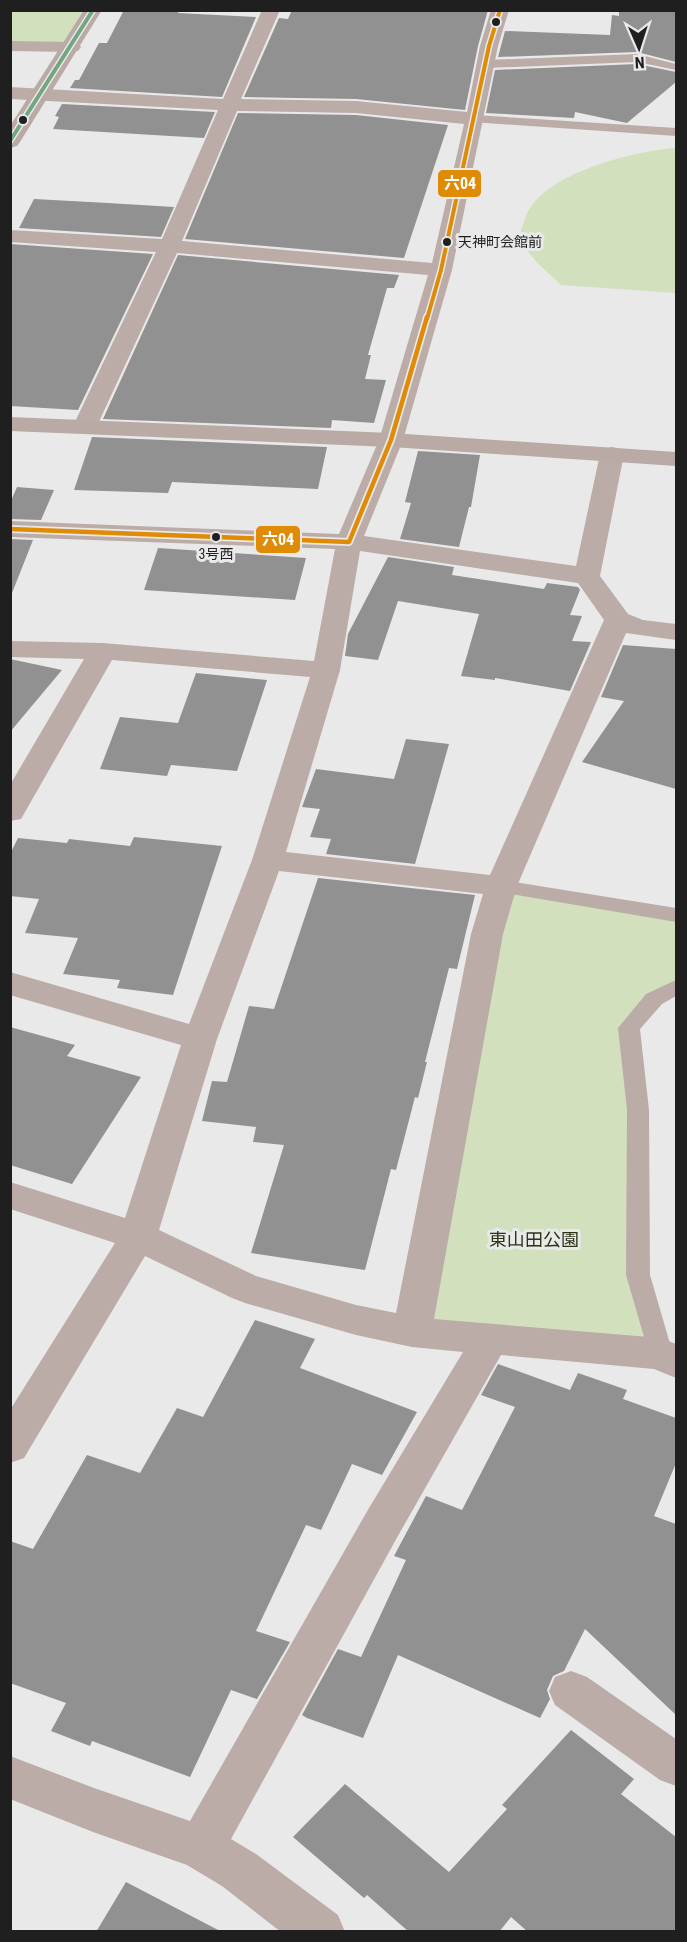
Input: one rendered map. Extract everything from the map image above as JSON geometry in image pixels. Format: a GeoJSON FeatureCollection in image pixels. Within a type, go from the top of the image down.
{"type":"FeatureCollection","features":[{"type":"Feature","properties":{"kind":"street"},"geometry":{"type":"LineString","coordinates":[[10,142],[72,47],[93,10]]}},
{"type":"Feature","properties":{"kind":"street"},"geometry":{"type":"LineString","coordinates":[[85,426],[170,246],[232,105],[253,42],[271,10]]}},
{"type":"Feature","properties":{"kind":"street"},"geometry":{"type":"LineString","coordinates":[[10,1446],[138,1236],[200,1039],[268,860],[326,670],[349,542],[391,440],[441,270],[487,64],[489,46],[500,10]]}},
{"type":"Feature","properties":{"kind":"street"},"geometry":{"type":"LineString","coordinates":[[10,46],[72,47]]}},
{"type":"Feature","properties":{"kind":"street"},"geometry":{"type":"LineString","coordinates":[[10,93],[232,105],[356,107],[475,119]]}},
{"type":"Feature","properties":{"kind":"street"},"geometry":{"type":"LineString","coordinates":[[10,236],[170,246],[441,270]]}},
{"type":"Feature","properties":{"kind":"street"},"geometry":{"type":"LineString","coordinates":[[10,424],[391,440],[676,459]]}},
{"type":"Feature","properties":{"kind":"street"},"geometry":{"type":"LineString","coordinates":[[587,576],[612,454]]}},
{"type":"Feature","properties":{"kind":"street"},"geometry":{"type":"LineString","coordinates":[[10,529],[349,542],[587,576],[618,620],[638,628],[676,632]]}},
{"type":"Feature","properties":{"kind":"street"},"geometry":{"type":"LineString","coordinates":[[412,1332],[432,1216],[488,934],[501,886],[618,620]]}},
{"type":"Feature","properties":{"kind":"street"},"geometry":{"type":"LineString","coordinates":[[10,649],[103,651],[326,670]]}},
{"type":"Feature","properties":{"kind":"street"},"geometry":{"type":"LineString","coordinates":[[10,812],[103,651]]}},
{"type":"Feature","properties":{"kind":"street"},"geometry":{"type":"LineString","coordinates":[[268,860],[501,886]]}},
{"type":"Feature","properties":{"kind":"street"},"geometry":{"type":"LineString","coordinates":[[10,983],[200,1039]]}},
{"type":"Feature","properties":{"kind":"street"},"geometry":{"type":"LineString","coordinates":[[10,1195],[138,1236],[245,1288],[356,1320],[412,1332],[669,1359]]}},
{"type":"Feature","properties":{"kind":"street"},"geometry":{"type":"LineString","coordinates":[[201,1847],[384,1521],[490,1340]]}},
{"type":"Feature","properties":{"kind":"street"},"geometry":{"type":"LineString","coordinates":[[571,1691],[676,1765]]}},
{"type":"Feature","properties":{"kind":"street"},"geometry":{"type":"LineString","coordinates":[[10,1777],[93,1810],[201,1847],[239,1870],[321,1932]]}},
{"type":"Feature","properties":{"kind":"lane"},"geometry":{"type":"LineString","coordinates":[[487,64],[637,58],[676,67]]}},
{"type":"Feature","properties":{"kind":"lane"},"geometry":{"type":"LineString","coordinates":[[475,119],[676,132]]}},
{"type":"Feature","properties":{"kind":"lane"},"geometry":{"type":"LineString","coordinates":[[501,886],[676,915]]}},
{"type":"Feature","properties":{"kind":"lane"},"geometry":{"type":"LineString","coordinates":[[669,1359],[638,1275],[638,1110],[629,1028],[654,999],[676,987]]}},
{"type":"Feature","properties":{"kind":"green space"},"geometry":{"type":"Polygon","coordinates":[[[11,11],[85,11],[69,46],[11,46],[11,11]]]}},
{"type":"Feature","properties":{"kind":"green space"},"geometry":{"type":"Polygon","coordinates":[[[676,148],[676,293],[561,285],[530,254],[522,238],[521,228],[536,201],[551,188],[570,176],[615,159],[676,148]]]}},
{"type":"Feature","properties":{"kind":"green space","name":"東山田公園"},"geometry":{"type":"Polygon","coordinates":[[[501,886],[676,915],[676,987],[654,999],[639,1015],[637,1208],[661,1354],[412,1332],[501,886]]]}},
{"type":"Feature","properties":{"kind":"building"},"geometry":{"type":"Polygon","coordinates":[[[124,10],[179,10],[178,13],[256,17],[222,97],[70,88],[75,80],[79,80],[99,43],[107,43],[124,10]]]}},
{"type":"Feature","properties":{"kind":"building"},"geometry":{"type":"Polygon","coordinates":[[[292,10],[488,10],[465,110],[356,99],[244,97],[279,18],[288,19],[292,10]]]}},
{"type":"Feature","properties":{"kind":"building"},"geometry":{"type":"Polygon","coordinates":[[[619,10],[676,10],[676,62],[637,52],[498,57],[505,31],[610,35],[612,15],[619,16],[619,10]]]}},
{"type":"Feature","properties":{"kind":"building"},"geometry":{"type":"Polygon","coordinates":[[[637,64],[676,72],[676,82],[627,123],[575,112],[574,118],[486,113],[495,70],[637,64]]]}},
{"type":"Feature","properties":{"kind":"building"},"geometry":{"type":"Polygon","coordinates":[[[62,104],[215,112],[204,138],[53,129],[59,117],[55,116],[62,104]]]}},
{"type":"Feature","properties":{"kind":"building"},"geometry":{"type":"Polygon","coordinates":[[[238,113],[356,115],[448,125],[404,258],[185,239],[238,113]]]}},
{"type":"Feature","properties":{"kind":"building"},"geometry":{"type":"Polygon","coordinates":[[[34,199],[174,207],[161,237],[19,228],[34,199]]]}},
{"type":"Feature","properties":{"kind":"building"},"geometry":{"type":"Polygon","coordinates":[[[10,244],[153,254],[78,410],[10,406],[10,244]]]}},
{"type":"Feature","properties":{"kind":"building"},"geometry":{"type":"Polygon","coordinates":[[[178,255],[399,275],[394,288],[387,288],[368,355],[371,355],[365,379],[386,380],[374,423],[332,420],[331,428],[103,419],[178,255]]]}},
{"type":"Feature","properties":{"kind":"building"},"geometry":{"type":"Polygon","coordinates":[[[92,437],[327,447],[318,489],[172,482],[168,493],[74,490],[92,437]]]}},
{"type":"Feature","properties":{"kind":"building"},"geometry":{"type":"Polygon","coordinates":[[[418,451],[480,455],[471,507],[469,507],[459,547],[400,539],[411,503],[405,502],[418,451]]]}},
{"type":"Feature","properties":{"kind":"building"},"geometry":{"type":"Polygon","coordinates":[[[17,487],[54,490],[41,520],[10,519],[10,503],[17,487]]]}},
{"type":"Feature","properties":{"kind":"building"},"geometry":{"type":"Polygon","coordinates":[[[10,539],[33,540],[12,593],[10,592],[10,539]]]}},
{"type":"Feature","properties":{"kind":"building"},"geometry":{"type":"Polygon","coordinates":[[[158,548],[306,558],[295,600],[144,590],[158,548]]]}},
{"type":"Feature","properties":{"kind":"building"},"geometry":{"type":"Polygon","coordinates":[[[388,557],[454,567],[452,575],[544,589],[547,583],[578,587],[580,590],[570,615],[582,616],[572,641],[591,642],[570,691],[495,678],[495,680],[461,676],[479,614],[398,601],[378,660],[345,656],[348,634],[388,557]]]}},
{"type":"Feature","properties":{"kind":"building"},"geometry":{"type":"Polygon","coordinates":[[[623,645],[676,649],[676,789],[582,762],[624,701],[601,697],[623,645]]]}},
{"type":"Feature","properties":{"kind":"building"},"geometry":{"type":"Polygon","coordinates":[[[10,659],[62,670],[10,732],[10,659]]]}},
{"type":"Feature","properties":{"kind":"building"},"geometry":{"type":"Polygon","coordinates":[[[196,673],[267,680],[237,771],[171,765],[167,776],[100,769],[120,717],[178,723],[196,673]]]}},
{"type":"Feature","properties":{"kind":"building"},"geometry":{"type":"Polygon","coordinates":[[[406,739],[449,744],[415,864],[326,854],[331,839],[310,837],[320,809],[302,807],[316,769],[394,779],[406,739]]]}},
{"type":"Feature","properties":{"kind":"building"},"geometry":{"type":"Polygon","coordinates":[[[134,837],[222,846],[173,995],[117,988],[120,980],[63,974],[78,938],[25,933],[39,899],[10,896],[10,854],[18,838],[67,843],[69,839],[130,846],[134,837]]]}},
{"type":"Feature","properties":{"kind":"building"},"geometry":{"type":"Polygon","coordinates":[[[318,878],[475,895],[457,969],[449,968],[418,1098],[415,1097],[396,1170],[391,1169],[365,1270],[251,1253],[284,1145],[253,1142],[256,1127],[202,1121],[212,1081],[227,1082],[249,1006],[274,1009],[318,878]]]}},
{"type":"Feature","properties":{"kind":"building"},"geometry":{"type":"Polygon","coordinates":[[[10,1027],[75,1045],[67,1056],[141,1077],[72,1184],[10,1165],[10,1027]]]}},
{"type":"Feature","properties":{"kind":"building"},"geometry":{"type":"Polygon","coordinates":[[[255,1320],[315,1339],[300,1368],[417,1412],[382,1475],[352,1464],[321,1530],[306,1525],[256,1631],[290,1642],[257,1699],[231,1690],[190,1777],[92,1741],[90,1746],[51,1731],[66,1703],[10,1683],[10,1541],[33,1549],[87,1455],[140,1473],[177,1408],[203,1417],[255,1320]]]}},
{"type":"Feature","properties":{"kind":"building"},"geometry":{"type":"Polygon","coordinates":[[[498,1364],[570,1390],[578,1373],[627,1390],[623,1399],[676,1418],[676,1463],[654,1516],[676,1524],[676,1715],[585,1629],[564,1671],[553,1676],[547,1690],[550,1699],[540,1718],[398,1655],[363,1738],[307,1718],[302,1715],[338,1649],[361,1657],[406,1560],[394,1556],[426,1496],[462,1510],[515,1407],[481,1395],[498,1364]]]}},
{"type":"Feature","properties":{"kind":"building"},"geometry":{"type":"Polygon","coordinates":[[[571,1730],[634,1779],[621,1794],[676,1837],[676,1932],[528,1932],[511,1917],[499,1932],[409,1932],[367,1895],[364,1898],[293,1837],[345,1784],[449,1872],[507,1809],[502,1805],[571,1730]]]}},
{"type":"Feature","properties":{"kind":"building"},"geometry":{"type":"Polygon","coordinates":[[[126,1882],[222,1932],[96,1932],[126,1882]]]}},
{"type":"Feature","properties":{"kind":"transit line"},"geometry":{"type":"LineString","coordinates":[[10,141],[93,10]]}},
{"type":"Feature","properties":{"kind":"transit line","name":"六04"},"geometry":{"type":"LineString","coordinates":[[10,529],[349,542],[391,440],[441,270],[489,46],[500,10]]}},
{"type":"Feature","properties":{"kind":"place","name":"天神町会館前"},"geometry":{"type":"Point","coordinates":[447,242]}},
{"type":"Feature","properties":{"kind":"place","name":"3号西"},"geometry":{"type":"Point","coordinates":[216,537]}}]}
